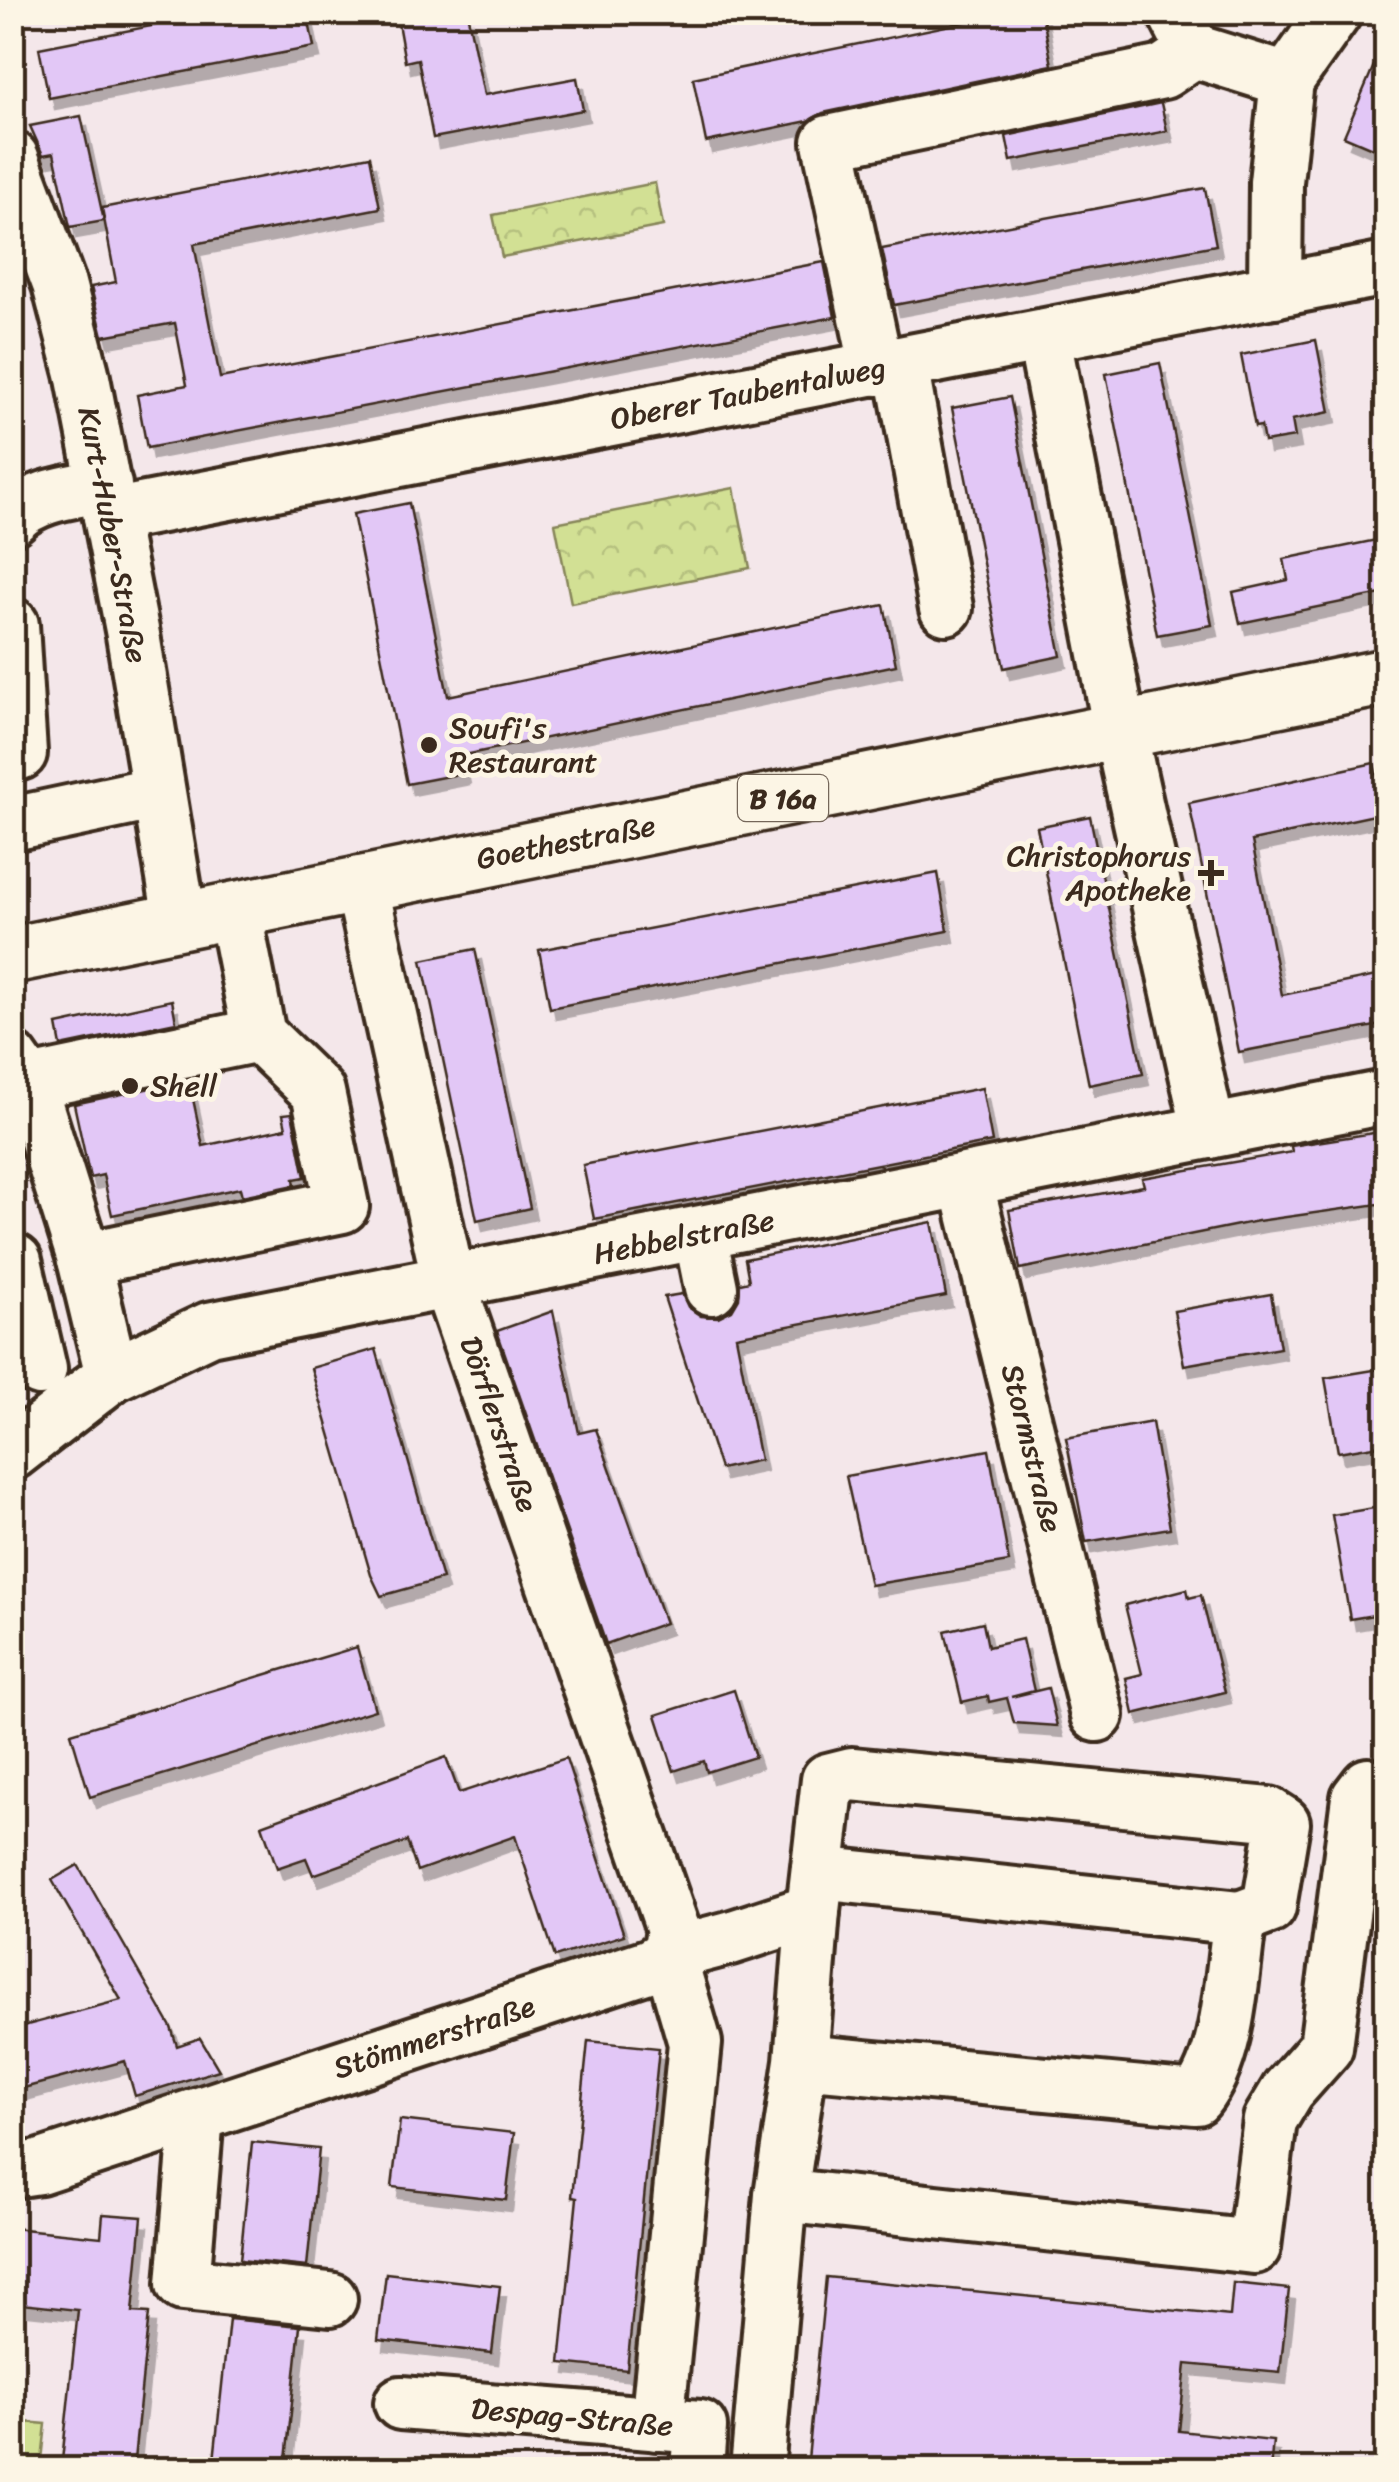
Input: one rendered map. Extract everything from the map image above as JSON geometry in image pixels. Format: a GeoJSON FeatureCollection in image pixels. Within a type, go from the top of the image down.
{"type":"FeatureCollection","features":[{"type":"Feature","properties":{"kind":"main road","name":"Goethestraße"},"geometry":{"type":"LineString","coordinates":[[12,955],[1386,677]]}},
{"type":"Feature","properties":{"kind":"street"},"geometry":{"type":"LineString","coordinates":[[1276,291],[1276,182],[1287,80],[1335,12]]}},
{"type":"Feature","properties":{"kind":"street"},"geometry":{"type":"LineString","coordinates":[[946,608],[889,367],[829,142],[1162,72],[1184,32],[1287,80]]}},
{"type":"Feature","properties":{"kind":"street","name":"Kurt-Huber-Straße"},"geometry":{"type":"LineString","coordinates":[[12,158],[60,284],[133,635],[180,920]]}},
{"type":"Feature","properties":{"kind":"street","name":"Oberer Taubentalweg"},"geometry":{"type":"LineString","coordinates":[[12,518],[22,508],[44,498],[107,500],[889,367],[1386,269]]}},
{"type":"Feature","properties":{"kind":"street"},"geometry":{"type":"LineString","coordinates":[[1044,338],[1120,731],[1209,1132]]}},
{"type":"Feature","properties":{"kind":"street"},"geometry":{"type":"LineString","coordinates":[[12,625],[20,753]]}},
{"type":"Feature","properties":{"kind":"street"},"geometry":{"type":"LineString","coordinates":[[12,824],[158,792]]}},
{"type":"Feature","properties":{"kind":"street","name":"Dörflerstraße"},"geometry":{"type":"LineString","coordinates":[[361,883],[449,1283],[673,1929],[669,1954],[695,2043],[657,2424]]}},
{"type":"Feature","properties":{"kind":"street"},"geometry":{"type":"LineString","coordinates":[[84,1259],[342,1206],[318,1092],[260,1035],[234,909]]}},
{"type":"Feature","properties":{"kind":"street"},"geometry":{"type":"LineString","coordinates":[[112,1375],[84,1259],[21,1071],[260,1035]]}},
{"type":"Feature","properties":{"kind":"street","name":"Hebbelstraße"},"geometry":{"type":"LineString","coordinates":[[12,1453],[112,1375],[210,1330],[1386,1096]]}},
{"type":"Feature","properties":{"kind":"street","name":"Stormstraße"},"geometry":{"type":"LineString","coordinates":[[966,1181],[1097,1715]]}},
{"type":"Feature","properties":{"kind":"street"},"geometry":{"type":"LineString","coordinates":[[700,1234],[711,1288]]}},
{"type":"Feature","properties":{"kind":"street"},"geometry":{"type":"LineString","coordinates":[[12,1262],[15,1261],[40,1370]]}},
{"type":"Feature","properties":{"kind":"street"},"geometry":{"type":"LineString","coordinates":[[756,2470],[781,2195],[801,2061],[815,1892],[828,1780],[852,1774],[1269,1814],[1283,1823],[1269,1907],[1240,1918],[815,1892]]}},
{"type":"Feature","properties":{"kind":"street"},"geometry":{"type":"LineString","coordinates":[[781,2195],[1254,2247],[1270,2120],[1288,2090],[1326,2046],[1358,1798],[1368,1785]]}},
{"type":"Feature","properties":{"kind":"street","name":"Stömmerstraße"},"geometry":{"type":"LineString","coordinates":[[12,2171],[39,2167],[651,1965],[669,1954],[730,1938],[815,1892]]}},
{"type":"Feature","properties":{"kind":"street"},"geometry":{"type":"LineString","coordinates":[[801,2061],[1196,2098],[1219,2058],[1240,1918]]}},
{"type":"Feature","properties":{"kind":"street"},"geometry":{"type":"LineString","coordinates":[[197,2115],[183,2284],[330,2299]]}},
{"type":"Feature","properties":{"kind":"street","name":"Despag-Straße"},"geometry":{"type":"LineString","coordinates":[[401,2404],[700,2428],[697,2470]]}},
{"type":"Feature","properties":{"kind":"green space"},"geometry":{"type":"Polygon","coordinates":[[[655,183],[663,226],[502,257],[493,215],[655,183]]]}},
{"type":"Feature","properties":{"kind":"green space"},"geometry":{"type":"Polygon","coordinates":[[[734,488],[750,568],[571,603],[555,523],[734,488]]]}},
{"type":"Feature","properties":{"kind":"green space"},"geometry":{"type":"Polygon","coordinates":[[[12,2421],[46,2424],[41,2469],[13,2469],[12,2421]]]}},
{"type":"Feature","properties":{"kind":"building"},"geometry":{"type":"Polygon","coordinates":[[[222,12],[307,12],[314,47],[49,98],[39,48],[222,12]]]}},
{"type":"Feature","properties":{"kind":"building"},"geometry":{"type":"Polygon","coordinates":[[[396,12],[467,12],[484,95],[577,78],[583,110],[433,138],[418,59],[405,62],[396,12]]]}},
{"type":"Feature","properties":{"kind":"building"},"geometry":{"type":"Polygon","coordinates":[[[1014,12],[1042,12],[1052,65],[706,142],[693,78],[1014,12]]]}},
{"type":"Feature","properties":{"kind":"building"},"geometry":{"type":"Polygon","coordinates":[[[1386,37],[1386,154],[1344,136],[1386,37]]]}},
{"type":"Feature","properties":{"kind":"building"},"geometry":{"type":"Polygon","coordinates":[[[1161,103],[1167,131],[1011,161],[1006,136],[1161,103]]]}},
{"type":"Feature","properties":{"kind":"building"},"geometry":{"type":"Polygon","coordinates":[[[81,116],[104,221],[70,227],[54,153],[43,155],[30,126],[81,116]]]}},
{"type":"Feature","properties":{"kind":"building"},"geometry":{"type":"Polygon","coordinates":[[[370,156],[380,208],[194,244],[220,378],[824,262],[835,317],[147,448],[137,395],[187,385],[175,323],[103,336],[91,287],[116,282],[102,208],[370,156]]]}},
{"type":"Feature","properties":{"kind":"building"},"geometry":{"type":"Polygon","coordinates":[[[1205,188],[1216,245],[894,305],[882,249],[1205,188]]]}},
{"type":"Feature","properties":{"kind":"building"},"geometry":{"type":"Polygon","coordinates":[[[1316,340],[1330,412],[1292,420],[1295,437],[1264,442],[1261,426],[1255,427],[1241,355],[1316,340]]]}},
{"type":"Feature","properties":{"kind":"building"},"geometry":{"type":"Polygon","coordinates":[[[1160,363],[1212,625],[1157,635],[1106,374],[1160,363]]]}},
{"type":"Feature","properties":{"kind":"building"},"geometry":{"type":"Polygon","coordinates":[[[1010,397],[1061,656],[1004,668],[952,408],[1010,397]]]}},
{"type":"Feature","properties":{"kind":"building"},"geometry":{"type":"Polygon","coordinates":[[[409,503],[448,696],[884,605],[896,665],[460,756],[464,773],[407,784],[353,514],[409,503]]]}},
{"type":"Feature","properties":{"kind":"building"},"geometry":{"type":"Polygon","coordinates":[[[1386,538],[1386,593],[1240,623],[1233,592],[1288,580],[1284,559],[1386,538]]]}},
{"type":"Feature","properties":{"kind":"building"},"geometry":{"type":"Polygon","coordinates":[[[1374,763],[1384,813],[1252,841],[1282,995],[1386,974],[1386,1024],[1239,1052],[1189,803],[1374,763]]]}},
{"type":"Feature","properties":{"kind":"building"},"geometry":{"type":"Polygon","coordinates":[[[1090,816],[1143,1074],[1089,1085],[1037,827],[1090,816]]]}},
{"type":"Feature","properties":{"kind":"building"},"geometry":{"type":"Polygon","coordinates":[[[938,873],[948,931],[550,1008],[539,950],[938,873]]]}},
{"type":"Feature","properties":{"kind":"building"},"geometry":{"type":"Polygon","coordinates":[[[475,949],[530,1208],[477,1220],[422,960],[475,949]]]}},
{"type":"Feature","properties":{"kind":"building"},"geometry":{"type":"Polygon","coordinates":[[[172,1000],[176,1022],[61,1046],[57,1025],[172,1000]]]}},
{"type":"Feature","properties":{"kind":"building"},"geometry":{"type":"Polygon","coordinates":[[[189,1080],[203,1146],[286,1128],[283,1114],[292,1113],[305,1177],[294,1179],[295,1185],[242,1196],[240,1188],[112,1215],[103,1175],[90,1178],[74,1104],[189,1080]]]}},
{"type":"Feature","properties":{"kind":"building"},"geometry":{"type":"Polygon","coordinates":[[[982,1088],[992,1142],[594,1219],[583,1165],[982,1088]]]}},
{"type":"Feature","properties":{"kind":"building"},"geometry":{"type":"Polygon","coordinates":[[[1386,1131],[1386,1203],[1258,1221],[1020,1269],[1009,1210],[1144,1186],[1142,1178],[1292,1152],[1291,1146],[1386,1131]]]}},
{"type":"Feature","properties":{"kind":"building"},"geometry":{"type":"Polygon","coordinates":[[[932,1222],[946,1296],[736,1336],[760,1460],[720,1469],[664,1297],[682,1294],[688,1307],[701,1316],[718,1317],[732,1310],[739,1298],[740,1283],[749,1281],[745,1259],[932,1222]]]}},
{"type":"Feature","properties":{"kind":"building"},"geometry":{"type":"Polygon","coordinates":[[[1271,1294],[1280,1348],[1184,1365],[1174,1311],[1271,1294]]]}},
{"type":"Feature","properties":{"kind":"building"},"geometry":{"type":"Polygon","coordinates":[[[553,1311],[579,1433],[596,1429],[665,1623],[606,1644],[497,1331],[553,1311]]]}},
{"type":"Feature","properties":{"kind":"building"},"geometry":{"type":"Polygon","coordinates":[[[376,1349],[442,1579],[381,1596],[371,1575],[311,1368],[376,1349]]]}},
{"type":"Feature","properties":{"kind":"building"},"geometry":{"type":"Polygon","coordinates":[[[1386,1368],[1386,1444],[1338,1452],[1325,1378],[1386,1368]]]}},
{"type":"Feature","properties":{"kind":"building"},"geometry":{"type":"Polygon","coordinates":[[[1152,1422],[1170,1528],[1086,1542],[1066,1438],[1152,1422]]]}},
{"type":"Feature","properties":{"kind":"building"},"geometry":{"type":"Polygon","coordinates":[[[989,1450],[1009,1562],[870,1585],[846,1476],[989,1450]]]}},
{"type":"Feature","properties":{"kind":"building"},"geometry":{"type":"Polygon","coordinates":[[[1386,1506],[1386,1613],[1350,1619],[1332,1515],[1386,1506]]]}},
{"type":"Feature","properties":{"kind":"building"},"geometry":{"type":"Polygon","coordinates":[[[1187,1589],[1189,1598],[1201,1595],[1225,1692],[1134,1714],[1126,1678],[1142,1674],[1125,1605],[1187,1589]]]}},
{"type":"Feature","properties":{"kind":"building"},"geometry":{"type":"Polygon","coordinates":[[[983,1622],[988,1647],[1022,1639],[1034,1691],[1011,1697],[1048,1688],[1057,1726],[1014,1723],[1007,1698],[989,1702],[988,1696],[962,1702],[945,1631],[983,1622]]]}},
{"type":"Feature","properties":{"kind":"building"},"geometry":{"type":"Polygon","coordinates":[[[357,1647],[375,1710],[90,1797],[71,1733],[357,1647]]]}},
{"type":"Feature","properties":{"kind":"building"},"geometry":{"type":"Polygon","coordinates":[[[734,1690],[755,1757],[707,1772],[704,1761],[674,1771],[656,1715],[734,1690]]]}},
{"type":"Feature","properties":{"kind":"building"},"geometry":{"type":"Polygon","coordinates":[[[446,1757],[459,1793],[566,1758],[624,1935],[555,1957],[515,1836],[417,1871],[407,1841],[313,1875],[306,1858],[277,1868],[262,1825],[446,1757]]]}},
{"type":"Feature","properties":{"kind":"building"},"geometry":{"type":"Polygon","coordinates":[[[78,1865],[171,2027],[177,2046],[200,2038],[219,2070],[135,2096],[125,2061],[12,2091],[12,2029],[121,2000],[52,1880],[78,1865]]]}},
{"type":"Feature","properties":{"kind":"building"},"geometry":{"type":"Polygon","coordinates":[[[588,2041],[659,2048],[627,2370],[560,2363],[588,2041]]]}},
{"type":"Feature","properties":{"kind":"building"},"geometry":{"type":"Polygon","coordinates":[[[400,2120],[514,2133],[506,2200],[392,2187],[400,2120]]]}},
{"type":"Feature","properties":{"kind":"building"},"geometry":{"type":"Polygon","coordinates":[[[252,2142],[319,2149],[307,2267],[240,2260],[252,2142]]]}},
{"type":"Feature","properties":{"kind":"building"},"geometry":{"type":"Polygon","coordinates":[[[103,2214],[142,2217],[133,2312],[149,2313],[133,2470],[61,2470],[78,2310],[12,2303],[12,2228],[101,2237],[103,2214]]]}},
{"type":"Feature","properties":{"kind":"building"},"geometry":{"type":"Polygon","coordinates":[[[386,2273],[500,2286],[492,2353],[378,2340],[386,2273]]]}},
{"type":"Feature","properties":{"kind":"building"},"geometry":{"type":"Polygon","coordinates":[[[826,2277],[1230,2316],[1233,2283],[1289,2289],[1280,2373],[1186,2364],[1179,2431],[1273,2441],[1270,2470],[807,2470],[826,2277]]]}},
{"type":"Feature","properties":{"kind":"building"},"geometry":{"type":"Polygon","coordinates":[[[229,2319],[300,2326],[285,2470],[213,2470],[229,2319]]]}},
{"type":"Feature","properties":{"kind":"place","name":"Soufi's Restaurant"},"geometry":{"type":"Point","coordinates":[429,745]}},
{"type":"Feature","properties":{"kind":"place","name":"Christophorus Apotheke"},"geometry":{"type":"Point","coordinates":[1211,873]}},
{"type":"Feature","properties":{"kind":"place","name":"Shell"},"geometry":{"type":"Point","coordinates":[130,1086]}}]}
